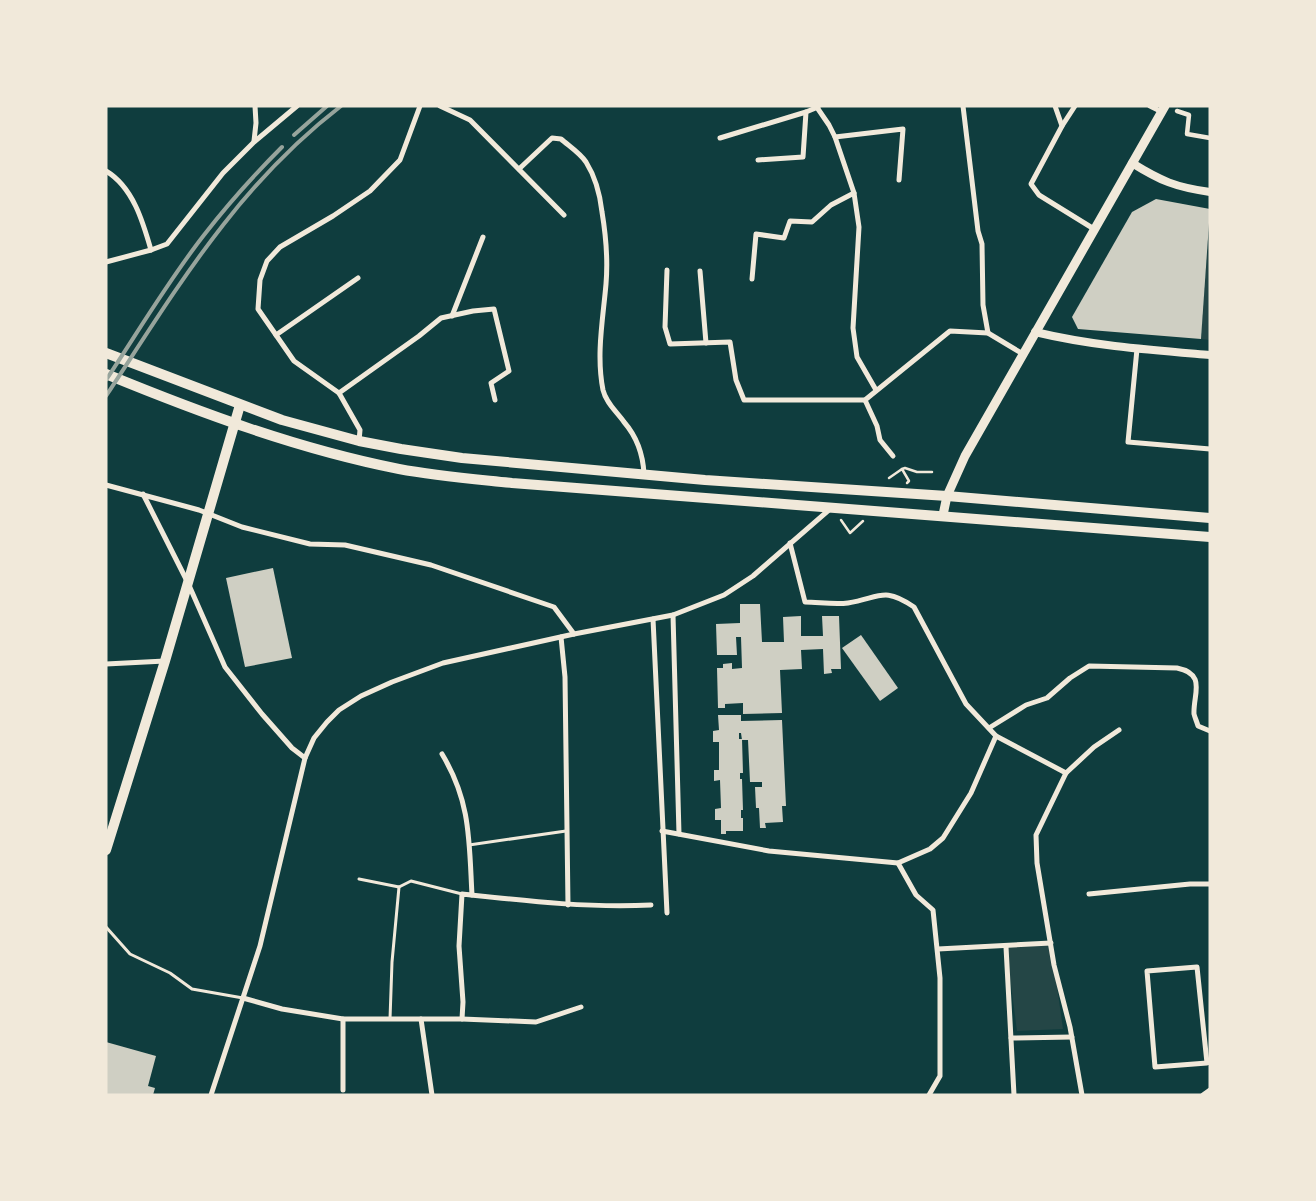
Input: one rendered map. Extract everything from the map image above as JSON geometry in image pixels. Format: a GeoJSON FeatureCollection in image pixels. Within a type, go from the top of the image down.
{"type":"FeatureCollection","features":[{"type":"Feature","properties":{"kind":"highway"},"geometry":{"type":"LineString","coordinates":[[106,353],[282,420],[359,441],[401,450],[462,458],[644,474],[947,496],[1210,518]]}},
{"type":"Feature","properties":{"kind":"highway"},"geometry":{"type":"LineString","coordinates":[[106,374],[275,438],[400,470],[459,478],[1210,537]]}},
{"type":"Feature","properties":{"kind":"highway"},"geometry":{"type":"LineString","coordinates":[[106,850],[188,583],[240,405]]}},
{"type":"Feature","properties":{"kind":"main road"},"geometry":{"type":"LineString","coordinates":[[943,515],[947,496],[965,456],[1163,109]]}},
{"type":"Feature","properties":{"kind":"street"},"geometry":{"type":"LineString","coordinates":[[254,142],[255,106]]}},
{"type":"Feature","properties":{"kind":"street"},"geometry":{"type":"LineString","coordinates":[[106,262],[152,250],[167,244],[223,173],[254,142],[297,106]]}},
{"type":"Feature","properties":{"kind":"street"},"geometry":{"type":"LineString","coordinates":[[359,441],[360,430],[339,393],[294,361],[258,309],[260,280],[266,261],[280,247],[333,216],[370,191],[400,160],[420,106]]}},
{"type":"Feature","properties":{"kind":"street"},"geometry":{"type":"LineString","coordinates":[[440,106],[470,120],[564,215]]}},
{"type":"Feature","properties":{"kind":"street"},"geometry":{"type":"LineString","coordinates":[[963,106],[978,231],[982,244],[983,305],[988,333]]}},
{"type":"Feature","properties":{"kind":"street"},"geometry":{"type":"LineString","coordinates":[[1055,106],[1062,126]]}},
{"type":"Feature","properties":{"kind":"street"},"geometry":{"type":"LineString","coordinates":[[1075,106],[1031,184],[1039,195],[1094,229]]}},
{"type":"Feature","properties":{"kind":"street"},"geometry":{"type":"LineString","coordinates":[[1150,106],[1163,109]]}},
{"type":"Feature","properties":{"kind":"street"},"geometry":{"type":"LineString","coordinates":[[720,138],[817,107],[829,124],[854,193],[859,227],[853,328],[857,357],[876,390]]}},
{"type":"Feature","properties":{"kind":"street"},"geometry":{"type":"LineString","coordinates":[[1177,111],[1189,115],[1187,134],[1210,138]]}},
{"type":"Feature","properties":{"kind":"street"},"geometry":{"type":"LineString","coordinates":[[758,160],[803,157],[806,112]]}},
{"type":"Feature","properties":{"kind":"street"},"geometry":{"type":"LineString","coordinates":[[835,138],[903,129],[899,180]]}},
{"type":"Feature","properties":{"kind":"street"},"geometry":{"type":"LineString","coordinates":[[519,169],[552,138],[561,138],[585,161],[598,186],[606,238],[606,282],[600,339],[600,368],[604,393],[612,407],[626,423],[636,441],[643,458],[644,474]]}},
{"type":"Feature","properties":{"kind":"street"},"geometry":{"type":"LineString","coordinates":[[1132,163],[1159,179],[1174,185],[1210,192]]}},
{"type":"Feature","properties":{"kind":"street"},"geometry":{"type":"LineString","coordinates":[[106,171],[126,191],[139,212],[152,250]]}},
{"type":"Feature","properties":{"kind":"street"},"geometry":{"type":"LineString","coordinates":[[752,279],[756,234],[784,238],[790,221],[812,222],[831,205],[854,193]]}},
{"type":"Feature","properties":{"kind":"street"},"geometry":{"type":"LineString","coordinates":[[452,316],[483,237]]}},
{"type":"Feature","properties":{"kind":"street"},"geometry":{"type":"LineString","coordinates":[[667,270],[666,327],[670,344],[730,342],[736,380],[744,400],[865,400],[950,331],[988,333],[1023,354]]}},
{"type":"Feature","properties":{"kind":"street"},"geometry":{"type":"LineString","coordinates":[[700,271],[706,343]]}},
{"type":"Feature","properties":{"kind":"street"},"geometry":{"type":"LineString","coordinates":[[276,335],[358,278]]}},
{"type":"Feature","properties":{"kind":"street"},"geometry":{"type":"LineString","coordinates":[[339,393],[441,318],[473,311],[494,309],[509,371],[491,383],[495,400]]}},
{"type":"Feature","properties":{"kind":"street"},"geometry":{"type":"LineString","coordinates":[[1035,332],[1065,339],[1137,349],[1210,355]]}},
{"type":"Feature","properties":{"kind":"street"},"geometry":{"type":"LineString","coordinates":[[1137,349],[1128,442],[1210,449]]}},
{"type":"Feature","properties":{"kind":"street"},"geometry":{"type":"LineString","coordinates":[[865,400],[877,426],[880,440],[893,456]]}},
{"type":"Feature","properties":{"kind":"street"},"geometry":{"type":"LineString","coordinates":[[106,486],[143,494],[208,513],[242,527],[310,544],[345,545],[431,565],[554,607],[574,634]]}},
{"type":"Feature","properties":{"kind":"street"},"geometry":{"type":"LineString","coordinates":[[143,494],[188,583],[225,666],[262,714],[292,748],[305,758]]}},
{"type":"Feature","properties":{"kind":"street"},"geometry":{"type":"LineString","coordinates":[[211,1095],[260,946],[305,758],[314,738],[339,710],[369,692],[443,663],[574,634],[672,615],[724,595],[753,576],[833,507]]}},
{"type":"Feature","properties":{"kind":"street"},"geometry":{"type":"LineString","coordinates":[[790,543],[805,602],[846,603],[886,594],[900,597],[914,607],[966,704],[996,736],[1066,773]]}},
{"type":"Feature","properties":{"kind":"street"},"geometry":{"type":"LineString","coordinates":[[672,615],[678,834]]}},
{"type":"Feature","properties":{"kind":"street"},"geometry":{"type":"LineString","coordinates":[[653,619],[667,913]]}},
{"type":"Feature","properties":{"kind":"street"},"geometry":{"type":"LineString","coordinates":[[561,637],[565,677],[568,905]]}},
{"type":"Feature","properties":{"kind":"street"},"geometry":{"type":"LineString","coordinates":[[106,664],[164,661]]}},
{"type":"Feature","properties":{"kind":"street"},"geometry":{"type":"LineString","coordinates":[[989,728],[1026,705],[1047,698],[1074,675],[1089,666],[1177,668],[1186,670],[1198,684],[1194,715],[1198,726],[1210,731]]}},
{"type":"Feature","properties":{"kind":"street"},"geometry":{"type":"LineString","coordinates":[[1082,1095],[1072,1037],[1054,965],[1037,863],[1036,835],[1066,773],[1094,747],[1119,730]]}},
{"type":"Feature","properties":{"kind":"street"},"geometry":{"type":"LineString","coordinates":[[662,831],[769,850],[898,863],[930,849],[943,838],[971,793],[996,736]]}},
{"type":"Feature","properties":{"kind":"street"},"geometry":{"type":"LineString","coordinates":[[442,754],[458,786],[466,811],[472,895]]}},
{"type":"Feature","properties":{"kind":"street"},"geometry":{"type":"LineString","coordinates":[[898,863],[916,895],[933,910],[940,978],[940,1076],[929,1095]]}},
{"type":"Feature","properties":{"kind":"street"},"geometry":{"type":"LineString","coordinates":[[1089,894],[1190,884],[1210,884]]}},
{"type":"Feature","properties":{"kind":"street"},"geometry":{"type":"LineString","coordinates":[[462,1019],[463,1002],[459,946],[462,894],[568,905],[608,907],[651,905]]}},
{"type":"Feature","properties":{"kind":"street"},"geometry":{"type":"LineString","coordinates":[[938,949],[1051,943]]}},
{"type":"Feature","properties":{"kind":"street"},"geometry":{"type":"LineString","coordinates":[[1006,946],[1014,1095]]}},
{"type":"Feature","properties":{"kind":"street"},"geometry":{"type":"LineString","coordinates":[[1197,967],[1208,1063],[1156,1067],[1147,971],[1197,967]]}},
{"type":"Feature","properties":{"kind":"street"},"geometry":{"type":"LineString","coordinates":[[242,998],[282,1009],[343,1019],[462,1019],[536,1022],[581,1007]]}},
{"type":"Feature","properties":{"kind":"street"},"geometry":{"type":"LineString","coordinates":[[343,1019],[343,1090]]}},
{"type":"Feature","properties":{"kind":"street"},"geometry":{"type":"LineString","coordinates":[[421,1019],[432,1095]]}},
{"type":"Feature","properties":{"kind":"street"},"geometry":{"type":"LineString","coordinates":[[1011,1038],[1072,1037]]}},
{"type":"Feature","properties":{"kind":"street"},"geometry":{"type":"LineString","coordinates":[[1203,1095],[1210,1090]]}},
{"type":"Feature","properties":{"kind":"lane"},"geometry":{"type":"LineString","coordinates":[[469,844],[566,831]]}},
{"type":"Feature","properties":{"kind":"lane"},"geometry":{"type":"LineString","coordinates":[[358,879],[399,887],[411,881],[462,894]]}},
{"type":"Feature","properties":{"kind":"lane"},"geometry":{"type":"LineString","coordinates":[[390,1019],[392,962],[399,887]]}},
{"type":"Feature","properties":{"kind":"lane"},"geometry":{"type":"LineString","coordinates":[[106,927],[130,954],[170,974],[192,989],[242,998]]}},
{"type":"Feature","properties":{"kind":"path"},"geometry":{"type":"LineString","coordinates":[[889,478],[905,468],[917,472],[932,472]]}},
{"type":"Feature","properties":{"kind":"path"},"geometry":{"type":"LineString","coordinates":[[902,469],[909,481]]}},
{"type":"Feature","properties":{"kind":"path"},"geometry":{"type":"LineString","coordinates":[[838,516],[850,533],[858,526]]}},
{"type":"Feature","properties":{"kind":"shaded area"},"geometry":{"type":"Polygon","coordinates":[[[1210,216],[1210,340],[1201,339],[1210,216]]]}},
{"type":"Feature","properties":{"kind":"shaded area"},"geometry":{"type":"Polygon","coordinates":[[[1051,943],[1063,1029],[1017,1031],[1006,947],[1051,943]]]}},
{"type":"Feature","properties":{"kind":"building"},"geometry":{"type":"Polygon","coordinates":[[[1156,199],[1210,209],[1201,339],[1078,329],[1072,317],[1132,212],[1156,199]]]}},
{"type":"Feature","properties":{"kind":"building"},"geometry":{"type":"Polygon","coordinates":[[[273,568],[292,658],[245,667],[226,578],[273,568]]]}},
{"type":"Feature","properties":{"kind":"building"},"geometry":{"type":"Polygon","coordinates":[[[740,604],[760,604],[762,642],[784,642],[783,617],[801,616],[801,636],[823,636],[822,616],[839,616],[841,669],[831,669],[832,673],[824,674],[823,649],[801,650],[802,669],[780,670],[782,713],[743,714],[743,703],[725,704],[725,708],[718,708],[717,668],[723,668],[723,664],[732,663],[732,669],[742,668],[741,637],[736,637],[737,655],[717,655],[716,624],[740,623],[740,604]]]}},
{"type":"Feature","properties":{"kind":"building"},"geometry":{"type":"Polygon","coordinates":[[[861,635],[898,688],[880,701],[842,648],[861,635]]]}},
{"type":"Feature","properties":{"kind":"building"},"geometry":{"type":"Polygon","coordinates":[[[718,715],[741,715],[741,721],[782,720],[786,806],[782,806],[783,822],[765,823],[766,828],[760,828],[759,808],[756,808],[755,787],[762,787],[762,782],[750,782],[748,740],[742,740],[743,773],[740,773],[740,779],[742,779],[743,810],[741,810],[741,818],[743,818],[743,831],[726,831],[726,834],[721,834],[721,820],[715,820],[715,809],[721,808],[720,780],[714,781],[714,770],[719,770],[719,742],[713,742],[713,731],[719,730],[718,715]]]}},
{"type":"Feature","properties":{"kind":"building"},"geometry":{"type":"Polygon","coordinates":[[[106,1042],[156,1056],[148,1086],[155,1088],[153,1095],[106,1095],[106,1042]]]}},
{"type":"Feature","properties":{"kind":"railway"},"geometry":{"type":"LineString","coordinates":[[294,135],[327,106]]}},
{"type":"Feature","properties":{"kind":"railway"},"geometry":{"type":"LineString","coordinates":[[106,396],[184,278],[240,204],[270,170],[304,137],[341,106]]}},
{"type":"Feature","properties":{"kind":"railway"},"geometry":{"type":"LineString","coordinates":[[106,380],[191,252],[251,179],[282,147]]}}]}
